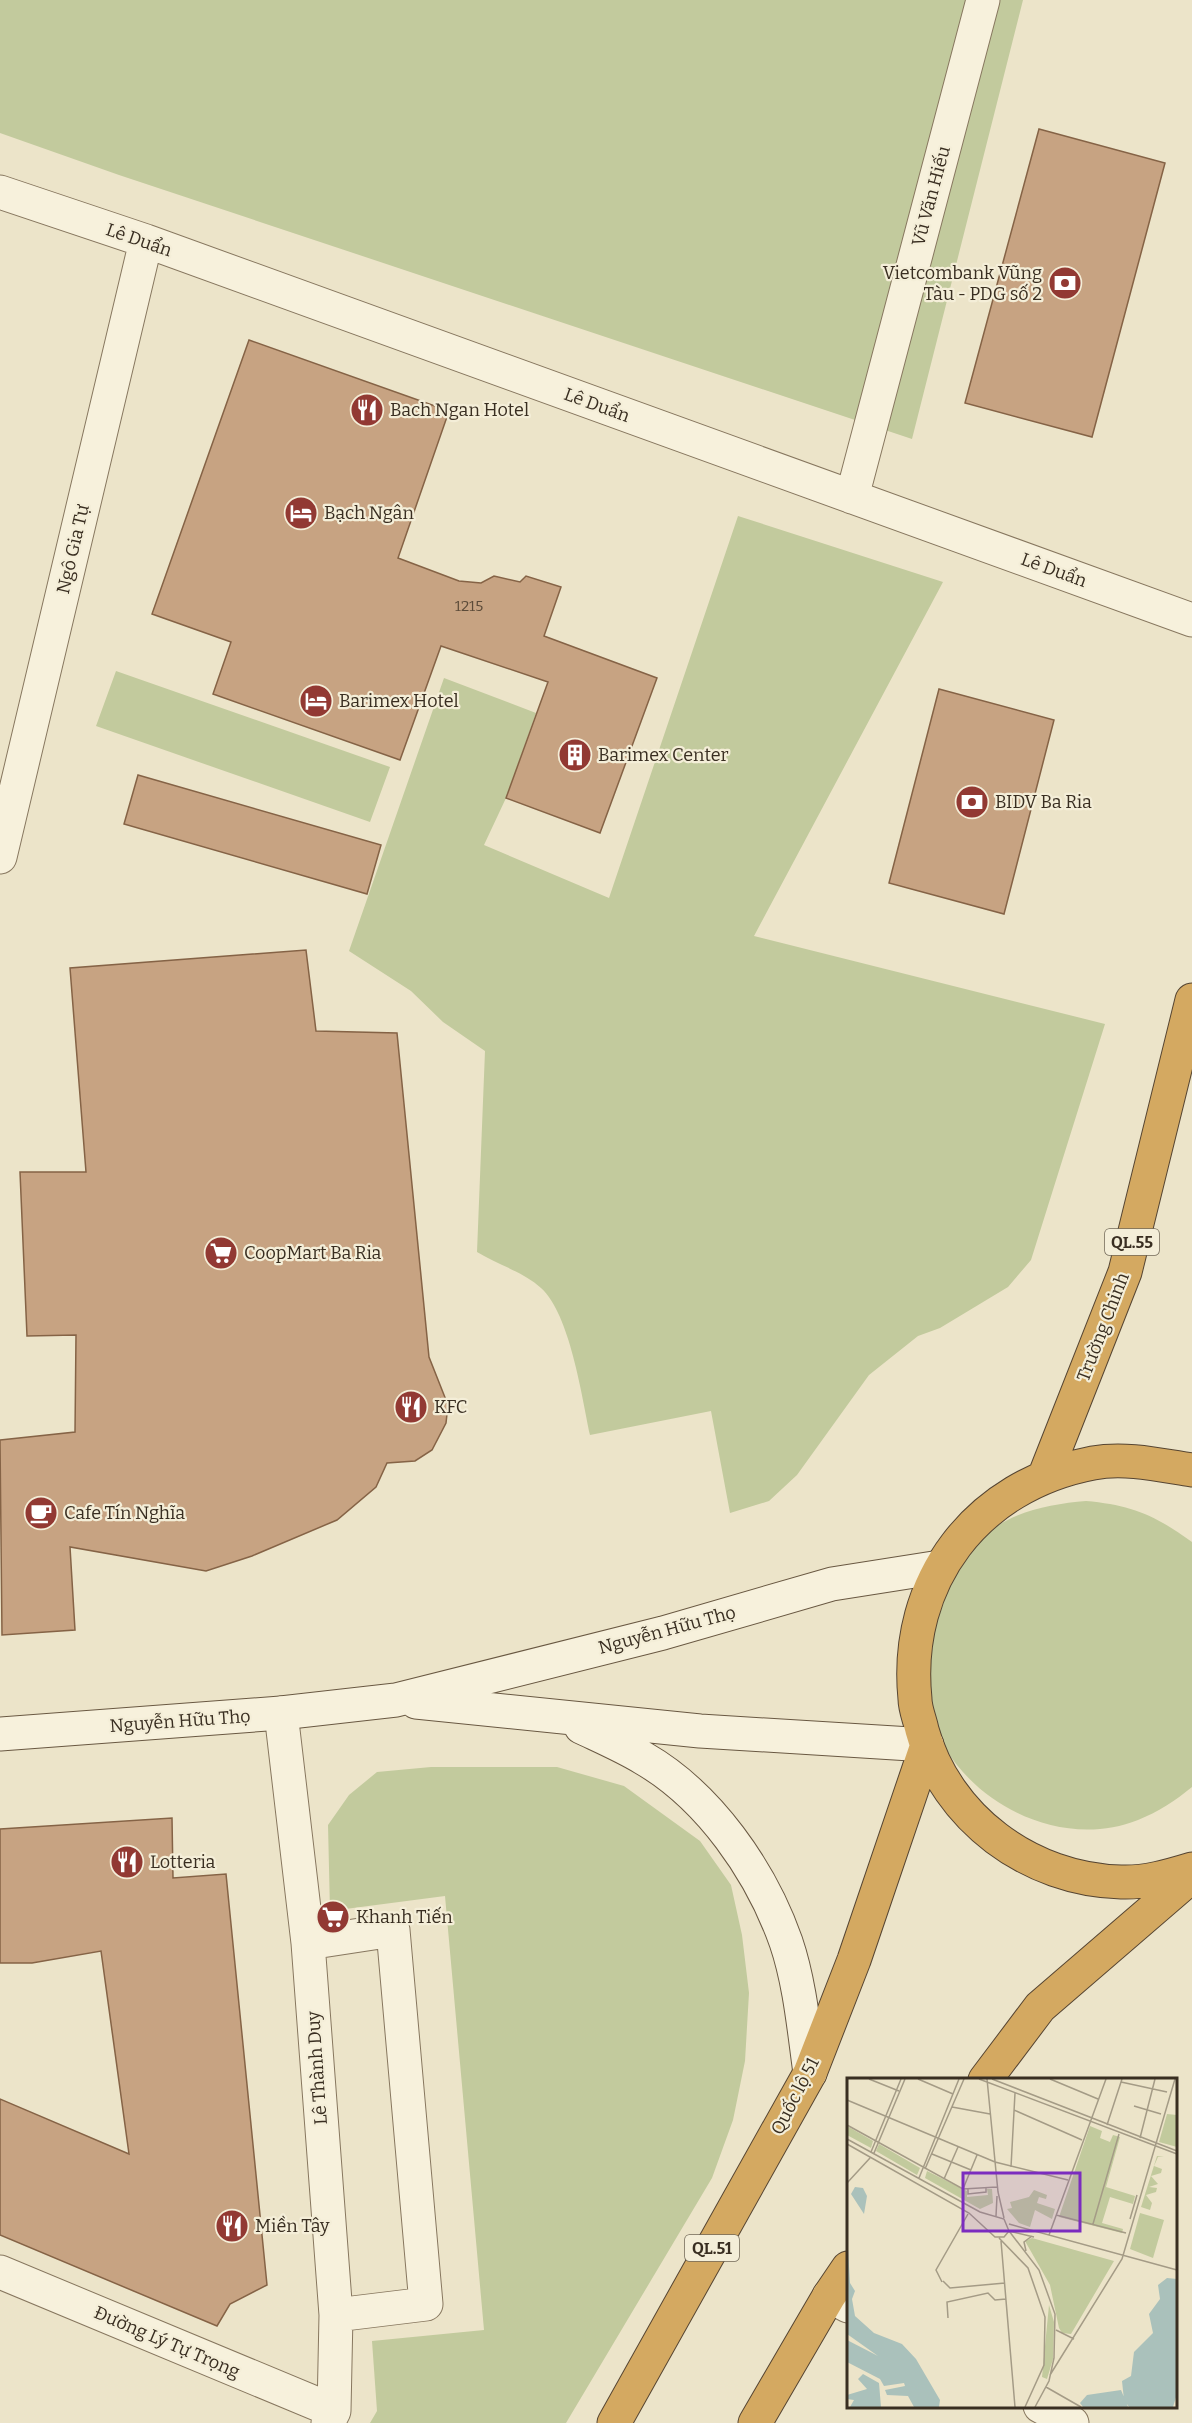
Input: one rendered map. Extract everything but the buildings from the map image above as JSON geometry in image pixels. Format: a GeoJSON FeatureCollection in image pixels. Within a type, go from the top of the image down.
{"type":"FeatureCollection","features":[{"type":"Feature","properties":{"kind":"highway","name":"Trường Chinh"},"geometry":{"type":"LineString","coordinates":[[1045,1475],[1125,1272],[1192,1000]]}},
{"type":"Feature","properties":{"kind":"highway"},"geometry":{"type":"LineString","coordinates":[[1192,1470],[1146,1462],[1095,1463],[1045,1475],[1004,1498],[975,1523],[940,1567],[922,1609],[914,1655],[915,1701],[927,1746],[945,1783],[971,1817],[1003,1844],[1040,1865],[1081,1878],[1122,1882],[1164,1878],[1192,1869]]}},
{"type":"Feature","properties":{"kind":"highway","name":"Quốc lộ 51"},"geometry":{"type":"LineString","coordinates":[[614,2423],[810,2073],[854,1960],[927,1746]]}},
{"type":"Feature","properties":{"kind":"highway"},"geometry":{"type":"LineString","coordinates":[[986,2078],[1040,2007],[1192,1876]]}},
{"type":"Feature","properties":{"kind":"highway"},"geometry":{"type":"LineString","coordinates":[[755,2423],[839,2301],[847,2275]]}},
{"type":"Feature","properties":{"kind":"street","name":"Vũ Văn Hiếu"},"geometry":{"type":"LineString","coordinates":[[852,497],[983,0]]}},
{"type":"Feature","properties":{"kind":"street","name":"Lê Duẩn"},"geometry":{"type":"LineString","coordinates":[[0,192],[146,241],[1192,620]]}},
{"type":"Feature","properties":{"kind":"street","name":"Ngô Gia Tự"},"geometry":{"type":"LineString","coordinates":[[0,856],[146,241]]}},
{"type":"Feature","properties":{"kind":"street","name":"Nguyễn Hữu Thọ"},"geometry":{"type":"LineString","coordinates":[[0,1734],[281,1713],[396,1700],[663,1633],[832,1584],[940,1567]]}},
{"type":"Feature","properties":{"kind":"street","name":"Nguyễn Hữu Thọ"},"geometry":{"type":"LineString","coordinates":[[396,1700],[564,1719],[700,1731],[927,1746]]}},
{"type":"Feature","properties":{"kind":"street","name":"Lê Thành Duy"},"geometry":{"type":"LineString","coordinates":[[281,1713],[308,1943],[336,2314],[331,2417]]}},
{"type":"Feature","properties":{"kind":"street"},"geometry":{"type":"LineString","coordinates":[[564,1719],[644,1758],[698,1800],[748,1862],[786,1943],[800,2001],[810,2073]]}},
{"type":"Feature","properties":{"kind":"street"},"geometry":{"type":"LineString","coordinates":[[308,1943],[393,1930],[426,2304],[336,2314]]}},
{"type":"Feature","properties":{"kind":"street","name":"Đường Lý Tự Trọng"},"geometry":{"type":"LineString","coordinates":[[0,2272],[331,2417]]}},
{"type":"Feature","properties":{"kind":"street"},"geometry":{"type":"LineString","coordinates":[[1044,2408],[1072,2423]]}},
{"type":"Feature","properties":{"kind":"green space"},"geometry":{"type":"Polygon","coordinates":[[[0,0],[1023,0],[912,439],[119,175],[0,133],[0,0]]]}},
{"type":"Feature","properties":{"kind":"green space"},"geometry":{"type":"Polygon","coordinates":[[[738,516],[943,582],[754,936],[1105,1024],[1031,1260],[1008,1287],[940,1328],[918,1336],[869,1375],[797,1475],[769,1501],[730,1513],[711,1411],[590,1435],[579,1379],[567,1336],[551,1300],[541,1288],[526,1277],[477,1252],[485,1051],[443,1022],[411,991],[349,951],[444,678],[536,713],[506,798],[484,845],[609,898],[738,516]]]}},
{"type":"Feature","properties":{"kind":"green space"},"geometry":{"type":"Polygon","coordinates":[[[116,671],[390,767],[370,822],[96,726],[116,671]]]}},
{"type":"Feature","properties":{"kind":"green space"},"geometry":{"type":"Polygon","coordinates":[[[1086,1501],[1116,1505],[1142,1513],[1192,1542],[1192,1787],[1166,1806],[1138,1820],[1105,1828],[1072,1829],[1039,1822],[1008,1808],[981,1789],[957,1765],[939,1737],[927,1706],[926,1689],[932,1610],[977,1542],[988,1532],[1014,1517],[1042,1508],[1086,1501]]]}},
{"type":"Feature","properties":{"kind":"green space"},"geometry":{"type":"Polygon","coordinates":[[[431,1767],[557,1767],[624,1786],[700,1841],[731,1885],[742,1935],[749,1993],[745,2061],[733,2120],[712,2178],[566,2423],[370,2423],[377,2411],[372,2341],[484,2330],[445,1896],[330,1911],[328,1825],[349,1795],[377,1772],[431,1767]]]}},
{"type":"Feature","properties":{"kind":"place","name":"Vietcombank Vũng Tàu - PDG số 2"},"geometry":{"type":"Point","coordinates":[1065,283]}},
{"type":"Feature","properties":{"kind":"place","name":"Bach Ngan Hotel"},"geometry":{"type":"Point","coordinates":[367,410]}},
{"type":"Feature","properties":{"kind":"place","name":"Bạch Ngân"},"geometry":{"type":"Point","coordinates":[301,513]}},
{"type":"Feature","properties":{"kind":"place","name":"Barimex Hotel"},"geometry":{"type":"Point","coordinates":[316,701]}},
{"type":"Feature","properties":{"kind":"place","name":"Barimex Center"},"geometry":{"type":"Point","coordinates":[575,755]}},
{"type":"Feature","properties":{"kind":"place","name":"BIDV Ba Ria"},"geometry":{"type":"Point","coordinates":[972,802]}},
{"type":"Feature","properties":{"kind":"place","name":"CoopMart Ba Ria"},"geometry":{"type":"Point","coordinates":[221,1253]}},
{"type":"Feature","properties":{"kind":"place","name":"KFC"},"geometry":{"type":"Point","coordinates":[411,1407]}},
{"type":"Feature","properties":{"kind":"place","name":"Cafe Tín Nghĩa"},"geometry":{"type":"Point","coordinates":[41,1513]}},
{"type":"Feature","properties":{"kind":"place","name":"Lotteria"},"geometry":{"type":"Point","coordinates":[127,1862]}},
{"type":"Feature","properties":{"kind":"place","name":"Khanh Tiến"},"geometry":{"type":"Point","coordinates":[333,1917]}},
{"type":"Feature","properties":{"kind":"place","name":"Miền Tây"},"geometry":{"type":"Point","coordinates":[232,2226]}}]}
